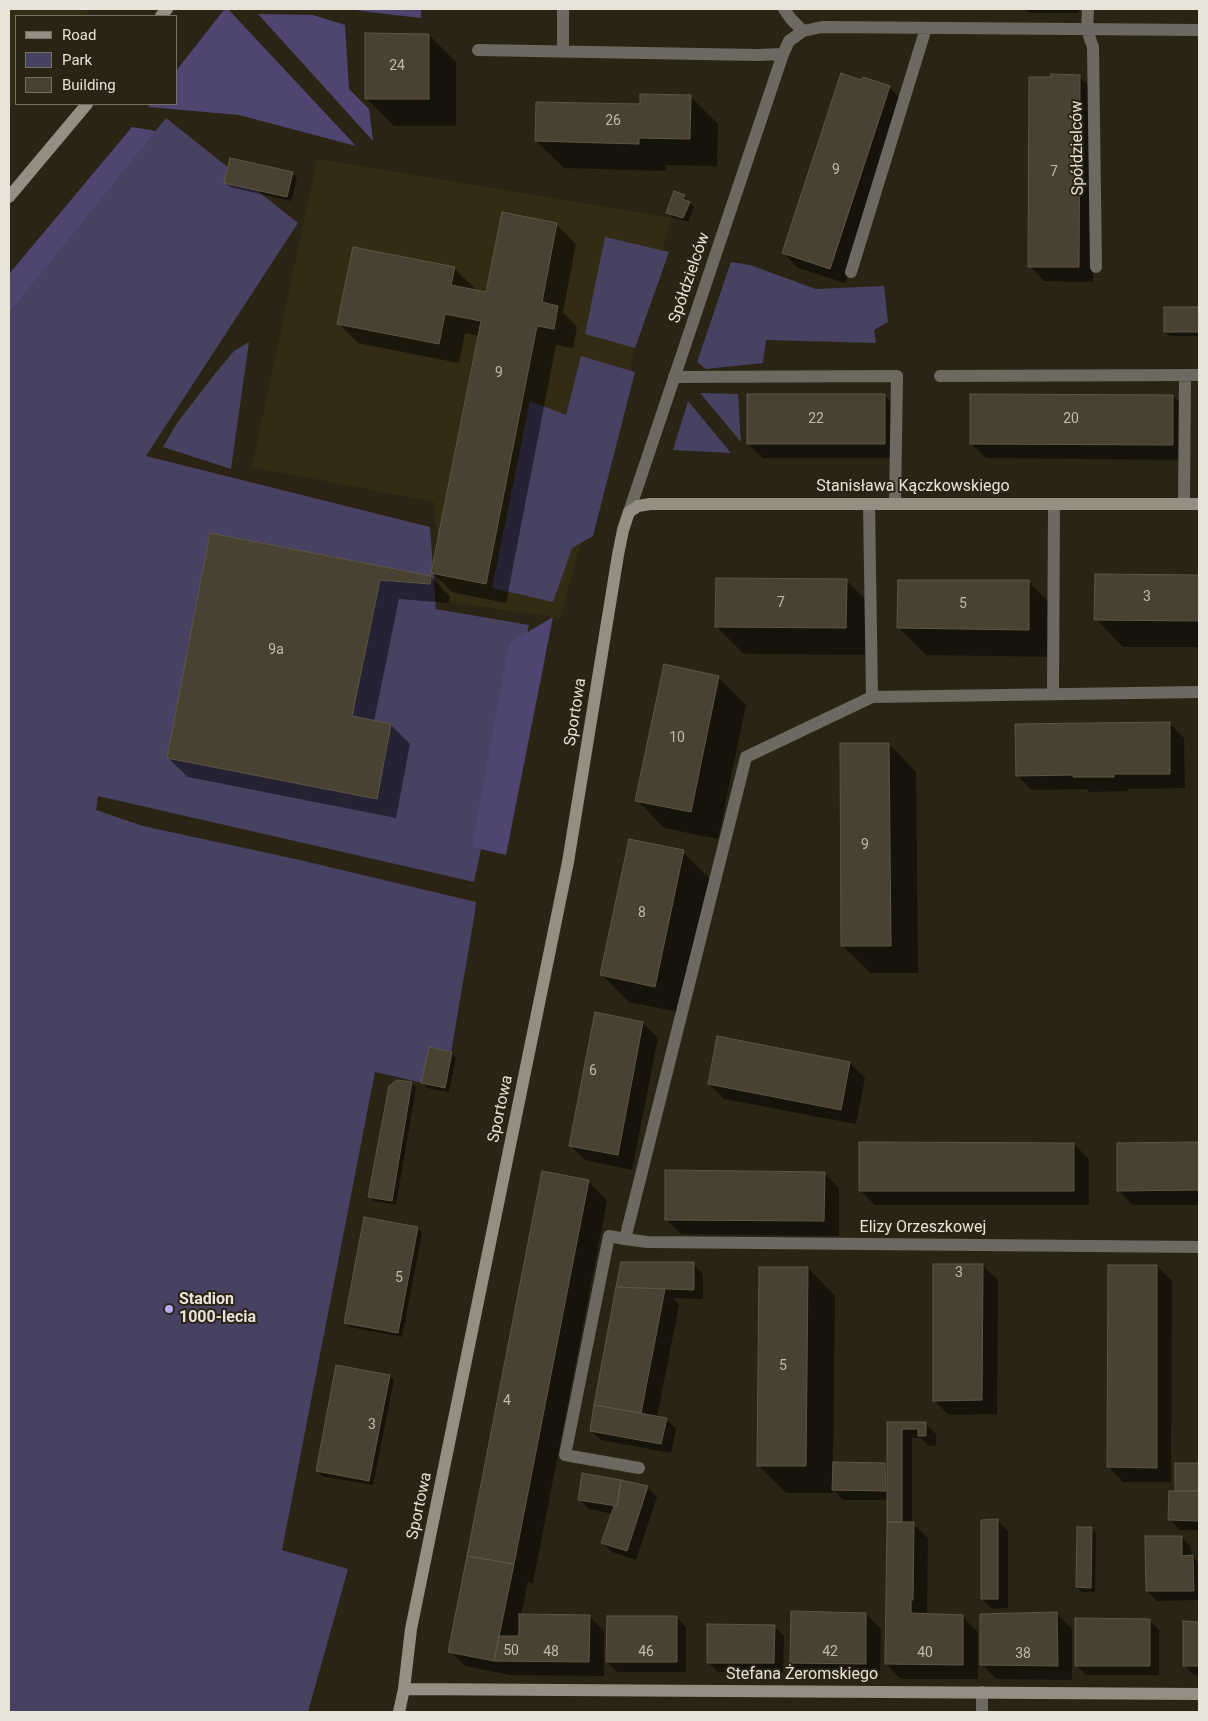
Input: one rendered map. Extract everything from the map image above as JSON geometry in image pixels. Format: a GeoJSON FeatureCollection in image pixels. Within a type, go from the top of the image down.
{"type":"FeatureCollection","features":[{"type":"Feature","properties":{"kind":"street"},"geometry":{"type":"LineString","coordinates":[[562,9],[563,51]]}},
{"type":"Feature","properties":{"kind":"street"},"geometry":{"type":"LineString","coordinates":[[784,9],[790,19],[803,31],[822,27],[1199,30]]}},
{"type":"Feature","properties":{"kind":"street","name":"Spółdzielców"},"geometry":{"type":"LineString","coordinates":[[1088,9],[1087,30],[1093,47],[1096,267]]}},
{"type":"Feature","properties":{"kind":"street"},"geometry":{"type":"LineString","coordinates":[[851,272],[926,28]]}},
{"type":"Feature","properties":{"kind":"street","name":"Spółdzielców"},"geometry":{"type":"LineString","coordinates":[[629,512],[783,54],[789,42],[803,31]]}},
{"type":"Feature","properties":{"kind":"street"},"geometry":{"type":"LineString","coordinates":[[478,50],[783,54]]}},
{"type":"Feature","properties":{"kind":"street"},"geometry":{"type":"LineString","coordinates":[[9,197],[86,105]]}},
{"type":"Feature","properties":{"kind":"street"},"geometry":{"type":"LineString","coordinates":[[1184,504],[1185,375]]}},
{"type":"Feature","properties":{"kind":"street"},"geometry":{"type":"LineString","coordinates":[[940,376],[1199,375]]}},
{"type":"Feature","properties":{"kind":"street"},"geometry":{"type":"LineString","coordinates":[[674,377],[897,376],[895,504]]}},
{"type":"Feature","properties":{"kind":"street","name":"Stanisława Kączkowskiego"},"geometry":{"type":"LineString","coordinates":[[629,512],[638,506],[650,504],[1199,504]]}},
{"type":"Feature","properties":{"kind":"street"},"geometry":{"type":"LineString","coordinates":[[869,504],[872,697]]}},
{"type":"Feature","properties":{"kind":"street"},"geometry":{"type":"LineString","coordinates":[[1053,694],[1054,504]]}},
{"type":"Feature","properties":{"kind":"street","name":"Sportowa"},"geometry":{"type":"LineString","coordinates":[[399,1712],[404,1689],[411,1629],[568,862],[618,555],[629,512]]}},
{"type":"Feature","properties":{"kind":"street"},"geometry":{"type":"LineString","coordinates":[[639,1468],[565,1455],[609,1236],[625,1239],[746,757],[872,697],[1199,692]]}},
{"type":"Feature","properties":{"kind":"street","name":"Elizy Orzeszkowej"},"geometry":{"type":"LineString","coordinates":[[625,1239],[647,1242],[1199,1247]]}},
{"type":"Feature","properties":{"kind":"street","name":"Stefana Żeromskiego"},"geometry":{"type":"LineString","coordinates":[[404,1689],[1199,1694]]}},
{"type":"Feature","properties":{"kind":"street"},"geometry":{"type":"LineString","coordinates":[[982,1692],[982,1712]]}},
{"type":"Feature","properties":{"kind":"shaded area"},"geometry":{"type":"Polygon","coordinates":[[[9,9],[91,9],[86,15],[15,15],[15,101],[9,109],[9,9]]]}},
{"type":"Feature","properties":{"kind":"shaded area"},"geometry":{"type":"Polygon","coordinates":[[[228,9],[356,146],[239,115],[148,107],[149,105],[178,105],[178,68],[223,11],[228,9]]]}},
{"type":"Feature","properties":{"kind":"shaded area"},"geometry":{"type":"Polygon","coordinates":[[[350,9],[421,9],[421,18],[369,12],[350,9]]]}},
{"type":"Feature","properties":{"kind":"shaded area"},"geometry":{"type":"Polygon","coordinates":[[[258,14],[313,15],[345,25],[349,89],[369,109],[373,141],[258,14]]]}},
{"type":"Feature","properties":{"kind":"shaded area"},"geometry":{"type":"Polygon","coordinates":[[[132,127],[156,131],[9,314],[9,274],[132,127]]]}},
{"type":"Feature","properties":{"kind":"shaded area"},"geometry":{"type":"Polygon","coordinates":[[[317,159],[671,218],[560,618],[442,601],[434,502],[252,467],[317,159]]]}},
{"type":"Feature","properties":{"kind":"shaded area"},"geometry":{"type":"Polygon","coordinates":[[[553,617],[506,855],[472,847],[509,643],[553,617]]]}},
{"type":"Feature","properties":{"kind":"green space","name":"Stadion 1000-lecia"},"geometry":{"type":"Polygon","coordinates":[[[166,118],[298,223],[146,456],[430,527],[436,609],[529,625],[474,882],[98,796],[96,810],[143,826],[300,860],[476,902],[445,1088],[375,1072],[282,1550],[348,1569],[308,1712],[9,1712],[9,314],[166,118]]]}},
{"type":"Feature","properties":{"kind":"green space"},"geometry":{"type":"Polygon","coordinates":[[[605,237],[669,252],[635,348],[585,334],[605,237]]]}},
{"type":"Feature","properties":{"kind":"green space"},"geometry":{"type":"Polygon","coordinates":[[[731,262],[750,265],[816,289],[884,286],[888,322],[874,330],[876,343],[766,340],[763,363],[706,369],[697,362],[731,262]]]}},
{"type":"Feature","properties":{"kind":"green space"},"geometry":{"type":"Polygon","coordinates":[[[249,342],[231,469],[163,447],[177,423],[214,375],[234,351],[249,342]]]}},
{"type":"Feature","properties":{"kind":"green space"},"geometry":{"type":"Polygon","coordinates":[[[581,356],[635,372],[593,536],[572,548],[553,602],[492,588],[530,401],[566,415],[581,356]]]}},
{"type":"Feature","properties":{"kind":"green space"},"geometry":{"type":"Polygon","coordinates":[[[700,393],[738,394],[741,442],[700,393]]]}},
{"type":"Feature","properties":{"kind":"green space"},"geometry":{"type":"Polygon","coordinates":[[[688,401],[731,453],[673,450],[688,401]]]}},
{"type":"Feature","properties":{"kind":"building"},"geometry":{"type":"Polygon","coordinates":[[[365,33],[429,34],[429,99],[365,99],[365,33]]]}},
{"type":"Feature","properties":{"kind":"building"},"geometry":{"type":"Polygon","coordinates":[[[841,73],[861,80],[863,77],[890,86],[830,269],[782,253],[841,73]]]}},
{"type":"Feature","properties":{"kind":"building"},"geometry":{"type":"Polygon","coordinates":[[[1051,74],[1080,75],[1079,267],[1028,267],[1029,77],[1051,77],[1051,74]]]}},
{"type":"Feature","properties":{"kind":"building"},"geometry":{"type":"Polygon","coordinates":[[[640,94],[691,95],[690,139],[639,138],[639,144],[535,141],[536,102],[640,104],[640,94]]]}},
{"type":"Feature","properties":{"kind":"building"},"geometry":{"type":"Polygon","coordinates":[[[230,158],[293,172],[287,197],[224,183],[230,158]]]}},
{"type":"Feature","properties":{"kind":"building"},"geometry":{"type":"Polygon","coordinates":[[[674,191],[685,195],[683,199],[690,202],[683,218],[666,213],[674,191]]]}},
{"type":"Feature","properties":{"kind":"building"},"geometry":{"type":"Polygon","coordinates":[[[502,212],[557,223],[542,302],[558,306],[554,329],[537,326],[486,584],[431,573],[481,321],[445,314],[439,344],[337,324],[353,247],[455,267],[451,285],[486,292],[502,212]]]}},
{"type":"Feature","properties":{"kind":"building"},"geometry":{"type":"Polygon","coordinates":[[[1164,307],[1199,307],[1199,332],[1164,332],[1164,307]]]}},
{"type":"Feature","properties":{"kind":"building"},"geometry":{"type":"Polygon","coordinates":[[[747,394],[885,394],[885,444],[747,444],[747,394]]]}},
{"type":"Feature","properties":{"kind":"building"},"geometry":{"type":"Polygon","coordinates":[[[970,394],[1173,395],[1173,445],[970,444],[970,394]]]}},
{"type":"Feature","properties":{"kind":"building"},"geometry":{"type":"Polygon","coordinates":[[[210,533],[431,576],[430,584],[380,580],[352,716],[391,724],[377,799],[167,758],[210,533]]]}},
{"type":"Feature","properties":{"kind":"building"},"geometry":{"type":"Polygon","coordinates":[[[1095,574],[1199,575],[1199,621],[1094,620],[1095,574]]]}},
{"type":"Feature","properties":{"kind":"building"},"geometry":{"type":"Polygon","coordinates":[[[716,578],[847,579],[846,628],[715,627],[716,578]]]}},
{"type":"Feature","properties":{"kind":"building"},"geometry":{"type":"Polygon","coordinates":[[[898,580],[1029,580],[1029,630],[897,628],[898,580]]]}},
{"type":"Feature","properties":{"kind":"building"},"geometry":{"type":"Polygon","coordinates":[[[664,664],[719,676],[691,812],[635,801],[664,664]]]}},
{"type":"Feature","properties":{"kind":"building"},"geometry":{"type":"Polygon","coordinates":[[[1170,722],[1170,774],[1114,774],[1114,777],[1073,777],[1073,775],[1016,776],[1015,724],[1170,722]]]}},
{"type":"Feature","properties":{"kind":"building"},"geometry":{"type":"Polygon","coordinates":[[[840,743],[889,743],[891,946],[841,946],[840,743]]]}},
{"type":"Feature","properties":{"kind":"building"},"geometry":{"type":"Polygon","coordinates":[[[629,839],[684,850],[655,987],[600,975],[629,839]]]}},
{"type":"Feature","properties":{"kind":"building"},"geometry":{"type":"Polygon","coordinates":[[[595,1012],[643,1022],[618,1155],[569,1146],[595,1012]]]}},
{"type":"Feature","properties":{"kind":"building"},"geometry":{"type":"Polygon","coordinates":[[[717,1036],[850,1062],[841,1110],[708,1084],[717,1036]]]}},
{"type":"Feature","properties":{"kind":"building"},"geometry":{"type":"Polygon","coordinates":[[[429,1047],[452,1052],[445,1088],[421,1083],[429,1047]]]}},
{"type":"Feature","properties":{"kind":"building"},"geometry":{"type":"Polygon","coordinates":[[[397,1080],[412,1082],[392,1201],[368,1197],[389,1086],[397,1080]]]}},
{"type":"Feature","properties":{"kind":"building"},"geometry":{"type":"Polygon","coordinates":[[[859,1142],[1074,1143],[1074,1191],[859,1191],[859,1142]]]}},
{"type":"Feature","properties":{"kind":"building"},"geometry":{"type":"Polygon","coordinates":[[[1199,1142],[1199,1190],[1117,1191],[1117,1143],[1199,1142]]]}},
{"type":"Feature","properties":{"kind":"building"},"geometry":{"type":"Polygon","coordinates":[[[665,1170],[825,1172],[824,1221],[665,1220],[665,1170]]]}},
{"type":"Feature","properties":{"kind":"building"},"geometry":{"type":"Polygon","coordinates":[[[542,1171],[589,1180],[514,1564],[467,1556],[542,1171]]]}},
{"type":"Feature","properties":{"kind":"building"},"geometry":{"type":"Polygon","coordinates":[[[364,1217],[418,1227],[398,1333],[344,1323],[364,1217]]]}},
{"type":"Feature","properties":{"kind":"building"},"geometry":{"type":"Polygon","coordinates":[[[621,1262],[694,1262],[694,1290],[616,1287],[621,1262]]]}},
{"type":"Feature","properties":{"kind":"building"},"geometry":{"type":"Polygon","coordinates":[[[933,1264],[983,1264],[982,1400],[933,1401],[933,1264]]]}},
{"type":"Feature","properties":{"kind":"building"},"geometry":{"type":"Polygon","coordinates":[[[1108,1265],[1157,1265],[1157,1468],[1107,1467],[1108,1265]]]}},
{"type":"Feature","properties":{"kind":"building"},"geometry":{"type":"Polygon","coordinates":[[[759,1267],[808,1267],[806,1466],[757,1466],[759,1267]]]}},
{"type":"Feature","properties":{"kind":"building"},"geometry":{"type":"Polygon","coordinates":[[[616,1287],[665,1289],[641,1413],[594,1405],[616,1287]]]}},
{"type":"Feature","properties":{"kind":"building"},"geometry":{"type":"Polygon","coordinates":[[[336,1365],[390,1375],[369,1481],[316,1471],[336,1365]]]}},
{"type":"Feature","properties":{"kind":"building"},"geometry":{"type":"Polygon","coordinates":[[[594,1405],[667,1418],[661,1444],[590,1431],[594,1405]]]}},
{"type":"Feature","properties":{"kind":"building"},"geometry":{"type":"Polygon","coordinates":[[[887,1422],[926,1422],[926,1436],[918,1436],[918,1429],[902,1429],[902,1522],[887,1522],[887,1422]]]}},
{"type":"Feature","properties":{"kind":"building"},"geometry":{"type":"Polygon","coordinates":[[[833,1462],[885,1463],[886,1491],[832,1490],[833,1462]]]}},
{"type":"Feature","properties":{"kind":"building"},"geometry":{"type":"Polygon","coordinates":[[[1175,1463],[1199,1463],[1199,1491],[1175,1491],[1175,1463]]]}},
{"type":"Feature","properties":{"kind":"building"},"geometry":{"type":"Polygon","coordinates":[[[582,1473],[621,1480],[617,1506],[578,1500],[582,1473]]]}},
{"type":"Feature","properties":{"kind":"building"},"geometry":{"type":"Polygon","coordinates":[[[621,1480],[648,1486],[627,1551],[601,1543],[614,1506],[617,1506],[621,1480]]]}},
{"type":"Feature","properties":{"kind":"building"},"geometry":{"type":"Polygon","coordinates":[[[1169,1491],[1199,1491],[1199,1521],[1168,1520],[1169,1491]]]}},
{"type":"Feature","properties":{"kind":"building"},"geometry":{"type":"Polygon","coordinates":[[[998,1519],[998,1599],[981,1599],[981,1520],[998,1519]]]}},
{"type":"Feature","properties":{"kind":"building"},"geometry":{"type":"Polygon","coordinates":[[[887,1522],[914,1522],[913,1600],[911,1600],[911,1613],[963,1615],[963,1665],[885,1664],[887,1522]]]}},
{"type":"Feature","properties":{"kind":"building"},"geometry":{"type":"Polygon","coordinates":[[[1077,1527],[1092,1527],[1091,1588],[1076,1587],[1077,1527]]]}},
{"type":"Feature","properties":{"kind":"building"},"geometry":{"type":"Polygon","coordinates":[[[1145,1536],[1182,1536],[1182,1556],[1193,1555],[1194,1591],[1146,1591],[1145,1536]]]}},
{"type":"Feature","properties":{"kind":"building"},"geometry":{"type":"Polygon","coordinates":[[[467,1556],[514,1564],[494,1661],[448,1652],[467,1556]]]}},
{"type":"Feature","properties":{"kind":"building"},"geometry":{"type":"Polygon","coordinates":[[[791,1611],[866,1613],[866,1664],[790,1663],[791,1611]]]}},
{"type":"Feature","properties":{"kind":"building"},"geometry":{"type":"Polygon","coordinates":[[[1057,1612],[1058,1666],[980,1665],[980,1614],[1057,1612]]]}},
{"type":"Feature","properties":{"kind":"building"},"geometry":{"type":"Polygon","coordinates":[[[519,1614],[590,1615],[589,1662],[494,1661],[499,1636],[519,1636],[519,1614]]]}},
{"type":"Feature","properties":{"kind":"building"},"geometry":{"type":"Polygon","coordinates":[[[607,1616],[677,1616],[677,1662],[606,1662],[607,1616]]]}},
{"type":"Feature","properties":{"kind":"building"},"geometry":{"type":"Polygon","coordinates":[[[1075,1618],[1150,1619],[1150,1666],[1075,1666],[1075,1618]]]}},
{"type":"Feature","properties":{"kind":"building"},"geometry":{"type":"Polygon","coordinates":[[[1183,1621],[1199,1622],[1199,1666],[1183,1666],[1183,1621]]]}},
{"type":"Feature","properties":{"kind":"building"},"geometry":{"type":"Polygon","coordinates":[[[707,1624],[775,1625],[774,1663],[707,1663],[707,1624]]]}},
{"type":"Feature","properties":{"kind":"place","name":"Stadion 1000-lecia"},"geometry":{"type":"Point","coordinates":[169,1309]}}]}
